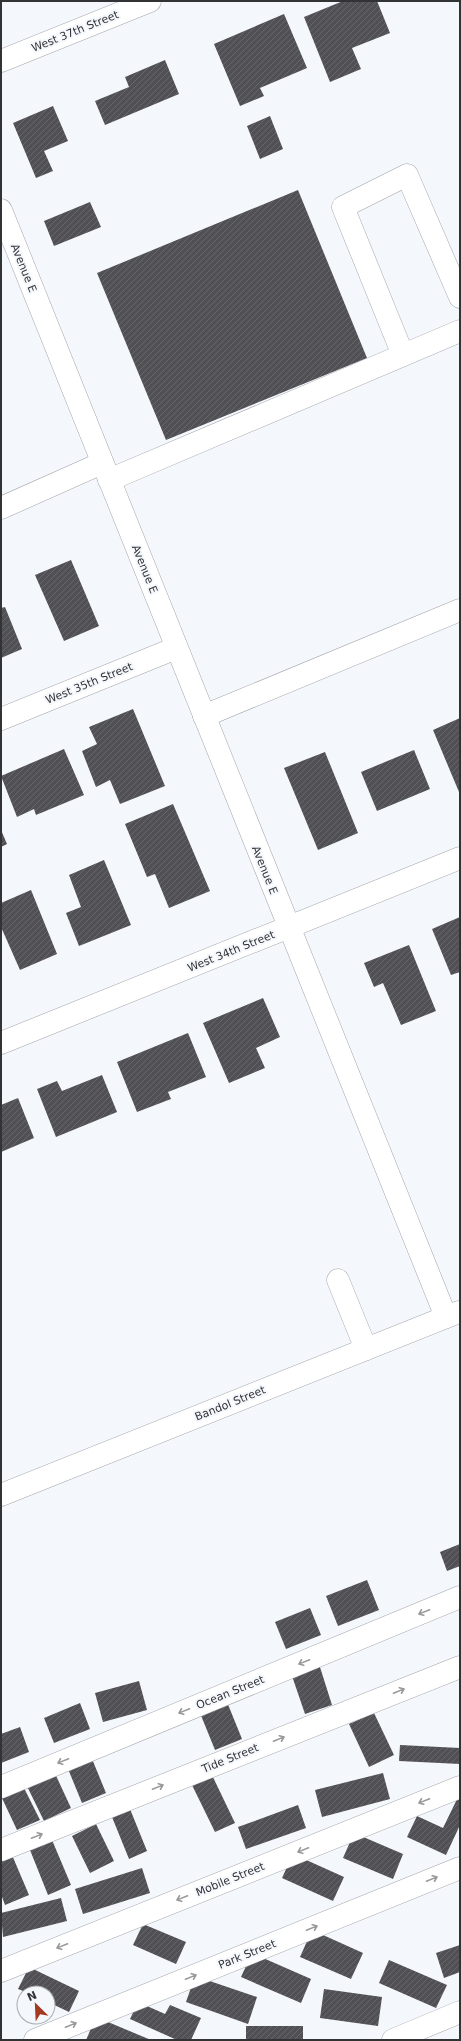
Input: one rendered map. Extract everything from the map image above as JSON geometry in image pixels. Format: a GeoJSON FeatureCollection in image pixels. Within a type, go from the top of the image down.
{"type":"FeatureCollection","features":[{"type":"Feature","properties":{"kind":"street","name":"West 37th Street"},"geometry":{"type":"LineString","coordinates":[[1,61],[150,1]]}},
{"type":"Feature","properties":{"kind":"street"},"geometry":{"type":"LineString","coordinates":[[403,355],[343,207],[408,175],[460,297]]}},
{"type":"Feature","properties":{"kind":"street","name":"Avenue E"},"geometry":{"type":"LineString","coordinates":[[1,210],[288,927],[453,1314]]}},
{"type":"Feature","properties":{"kind":"street"},"geometry":{"type":"LineString","coordinates":[[1,508],[106,471],[403,355],[460,331]]}},
{"type":"Feature","properties":{"kind":"street"},"geometry":{"type":"LineString","coordinates":[[204,716],[460,610]]}},
{"type":"Feature","properties":{"kind":"street","name":"West 35th Street"},"geometry":{"type":"LineString","coordinates":[[1,719],[176,648]]}},
{"type":"Feature","properties":{"kind":"street","name":"West 34th Street"},"geometry":{"type":"LineString","coordinates":[[1,1044],[460,858]]}},
{"type":"Feature","properties":{"kind":"street"},"geometry":{"type":"LineString","coordinates":[[338,1280],[366,1348]]}},
{"type":"Feature","properties":{"kind":"street","name":"Bandol Street"},"geometry":{"type":"LineString","coordinates":[[1,1495],[453,1314]]}},
{"type":"Feature","properties":{"kind":"street","name":"Ocean Street"},"geometry":{"type":"LineString","coordinates":[[1,1787],[460,1597]]}},
{"type":"Feature","properties":{"kind":"street","name":"Tide Street"},"geometry":{"type":"LineString","coordinates":[[1,1850],[460,1667]]}},
{"type":"Feature","properties":{"kind":"street","name":"Mobile Street"},"geometry":{"type":"LineString","coordinates":[[1,1971],[460,1787]]}},
{"type":"Feature","properties":{"kind":"street","name":"Park Street"},"geometry":{"type":"LineString","coordinates":[[35,2040],[460,1868]]}},
{"type":"Feature","properties":{"kind":"street"},"geometry":{"type":"LineString","coordinates":[[393,2040],[460,2012]]}},
{"type":"Feature","properties":{"kind":"building"},"geometry":{"type":"Polygon","coordinates":[[[343,1],[377,1],[390,33],[352,48],[361,69],[330,82],[304,17],[343,1]]]}},
{"type":"Feature","properties":{"kind":"building"},"geometry":{"type":"Polygon","coordinates":[[[284,14],[307,68],[260,88],[264,96],[240,106],[214,44],[284,14]]]}},
{"type":"Feature","properties":{"kind":"building"},"geometry":{"type":"Polygon","coordinates":[[[165,60],[179,94],[105,125],[95,101],[129,87],[125,77],[165,60]]]}},
{"type":"Feature","properties":{"kind":"building"},"geometry":{"type":"Polygon","coordinates":[[[53,106],[68,141],[44,151],[53,171],[36,178],[13,123],[53,106]]]}},
{"type":"Feature","properties":{"kind":"building"},"geometry":{"type":"Polygon","coordinates":[[[270,116],[283,149],[260,159],[247,126],[270,116]]]}},
{"type":"Feature","properties":{"kind":"building"},"geometry":{"type":"Polygon","coordinates":[[[298,190],[367,358],[166,440],[97,273],[298,190]]]}},
{"type":"Feature","properties":{"kind":"building"},"geometry":{"type":"Polygon","coordinates":[[[90,202],[101,227],[54,246],[44,221],[90,202]]]}},
{"type":"Feature","properties":{"kind":"building"},"geometry":{"type":"Polygon","coordinates":[[[71,560],[99,626],[64,641],[35,575],[71,560]]]}},
{"type":"Feature","properties":{"kind":"building"},"geometry":{"type":"Polygon","coordinates":[[[5,607],[22,649],[1,658],[1,608],[5,607]]]}},
{"type":"Feature","properties":{"kind":"building"},"geometry":{"type":"Polygon","coordinates":[[[133,709],[165,786],[120,804],[110,780],[96,787],[82,751],[97,744],[89,727],[133,709]]]}},
{"type":"Feature","properties":{"kind":"building"},"geometry":{"type":"Polygon","coordinates":[[[460,718],[460,792],[459,792],[433,730],[460,718]]]}},
{"type":"Feature","properties":{"kind":"building"},"geometry":{"type":"Polygon","coordinates":[[[64,749],[84,795],[36,815],[34,809],[17,817],[1,776],[64,749]]]}},
{"type":"Feature","properties":{"kind":"building"},"geometry":{"type":"Polygon","coordinates":[[[414,750],[430,789],[377,811],[361,772],[414,750]]]}},
{"type":"Feature","properties":{"kind":"building"},"geometry":{"type":"Polygon","coordinates":[[[325,752],[358,833],[318,850],[284,768],[325,752]]]}},
{"type":"Feature","properties":{"kind":"building"},"geometry":{"type":"Polygon","coordinates":[[[173,804],[210,891],[169,908],[155,874],[147,877],[125,824],[173,804]]]}},
{"type":"Feature","properties":{"kind":"building"},"geometry":{"type":"Polygon","coordinates":[[[1,830],[7,844],[1,847],[1,830]]]}},
{"type":"Feature","properties":{"kind":"building"},"geometry":{"type":"Polygon","coordinates":[[[104,860],[131,925],[79,946],[66,913],[81,907],[69,875],[104,860]]]}},
{"type":"Feature","properties":{"kind":"building"},"geometry":{"type":"Polygon","coordinates":[[[31,890],[57,954],[20,970],[1,927],[1,903],[31,890]]]}},
{"type":"Feature","properties":{"kind":"building"},"geometry":{"type":"Polygon","coordinates":[[[460,917],[460,972],[451,975],[432,929],[460,917]]]}},
{"type":"Feature","properties":{"kind":"building"},"geometry":{"type":"Polygon","coordinates":[[[409,945],[436,1011],[401,1025],[383,983],[374,987],[364,963],[409,945]]]}},
{"type":"Feature","properties":{"kind":"building"},"geometry":{"type":"Polygon","coordinates":[[[263,998],[280,1037],[256,1048],[265,1068],[229,1083],[203,1023],[263,998]]]}},
{"type":"Feature","properties":{"kind":"building"},"geometry":{"type":"Polygon","coordinates":[[[188,1033],[206,1077],[168,1092],[171,1099],[137,1112],[117,1062],[188,1033]]]}},
{"type":"Feature","properties":{"kind":"building"},"geometry":{"type":"Polygon","coordinates":[[[102,1075],[117,1112],[56,1137],[37,1089],[57,1081],[62,1091],[102,1075]]]}},
{"type":"Feature","properties":{"kind":"building"},"geometry":{"type":"Polygon","coordinates":[[[18,1098],[34,1138],[1,1152],[1,1105],[18,1098]]]}},
{"type":"Feature","properties":{"kind":"building"},"geometry":{"type":"Polygon","coordinates":[[[460,1544],[460,1566],[447,1571],[440,1552],[460,1544]]]}},
{"type":"Feature","properties":{"kind":"building"},"geometry":{"type":"Polygon","coordinates":[[[367,1580],[379,1610],[338,1626],[326,1596],[367,1580]]]}},
{"type":"Feature","properties":{"kind":"building"},"geometry":{"type":"Polygon","coordinates":[[[310,1608],[321,1635],[286,1649],[275,1622],[310,1608]]]}},
{"type":"Feature","properties":{"kind":"building"},"geometry":{"type":"Polygon","coordinates":[[[319,1664],[332,1705],[305,1714],[291,1673],[319,1664]]]}},
{"type":"Feature","properties":{"kind":"building"},"geometry":{"type":"Polygon","coordinates":[[[139,1681],[147,1710],[103,1722],[95,1693],[139,1681]]]}},
{"type":"Feature","properties":{"kind":"building"},"geometry":{"type":"Polygon","coordinates":[[[227,1702],[242,1739],[215,1750],[200,1713],[227,1702]]]}},
{"type":"Feature","properties":{"kind":"building"},"geometry":{"type":"Polygon","coordinates":[[[80,1703],[90,1729],[54,1743],[44,1718],[80,1703]]]}},
{"type":"Feature","properties":{"kind":"building"},"geometry":{"type":"Polygon","coordinates":[[[374,1713],[394,1755],[369,1767],[349,1724],[374,1713]]]}},
{"type":"Feature","properties":{"kind":"building"},"geometry":{"type":"Polygon","coordinates":[[[20,1727],[29,1752],[1,1763],[1,1734],[20,1727]]]}},
{"type":"Feature","properties":{"kind":"building"},"geometry":{"type":"Polygon","coordinates":[[[400,1745],[460,1748],[460,1764],[399,1761],[400,1745]]]}},
{"type":"Feature","properties":{"kind":"building"},"geometry":{"type":"Polygon","coordinates":[[[90,1754],[106,1793],[82,1803],[66,1764],[90,1754]]]}},
{"type":"Feature","properties":{"kind":"building"},"geometry":{"type":"Polygon","coordinates":[[[52,1767],[71,1808],[44,1821],[24,1780],[52,1767]]]}},
{"type":"Feature","properties":{"kind":"building"},"geometry":{"type":"Polygon","coordinates":[[[211,1773],[235,1823],[215,1832],[191,1783],[211,1773]]]}},
{"type":"Feature","properties":{"kind":"building"},"geometry":{"type":"Polygon","coordinates":[[[383,1773],[390,1799],[322,1817],[315,1790],[383,1773]]]}},
{"type":"Feature","properties":{"kind":"building"},"geometry":{"type":"Polygon","coordinates":[[[22,1784],[40,1820],[17,1830],[1,1796],[22,1784]]]}},
{"type":"Feature","properties":{"kind":"building"},"geometry":{"type":"Polygon","coordinates":[[[460,1793],[460,1825],[446,1855],[407,1837],[417,1816],[443,1828],[460,1793]]]}},
{"type":"Feature","properties":{"kind":"building"},"geometry":{"type":"Polygon","coordinates":[[[298,1805],[306,1828],[246,1849],[238,1827],[298,1805]]]}},
{"type":"Feature","properties":{"kind":"building"},"geometry":{"type":"Polygon","coordinates":[[[130,1809],[147,1851],[129,1859],[112,1817],[130,1809]]]}},
{"type":"Feature","properties":{"kind":"building"},"geometry":{"type":"Polygon","coordinates":[[[96,1824],[114,1861],[90,1873],[72,1836],[96,1824]]]}},
{"type":"Feature","properties":{"kind":"building"},"geometry":{"type":"Polygon","coordinates":[[[354,1833],[403,1854],[393,1879],[343,1858],[354,1833]]]}},
{"type":"Feature","properties":{"kind":"building"},"geometry":{"type":"Polygon","coordinates":[[[52,1840],[71,1885],[48,1895],[30,1850],[52,1840]]]}},
{"type":"Feature","properties":{"kind":"building"},"geometry":{"type":"Polygon","coordinates":[[[293,1854],[344,1877],[333,1901],[282,1878],[293,1854]]]}},
{"type":"Feature","properties":{"kind":"building"},"geometry":{"type":"Polygon","coordinates":[[[12,1855],[29,1895],[5,1905],[1,1894],[1,1860],[12,1855]]]}},
{"type":"Feature","properties":{"kind":"building"},"geometry":{"type":"Polygon","coordinates":[[[142,1868],[150,1893],[83,1914],[75,1889],[142,1868]]]}},
{"type":"Feature","properties":{"kind":"building"},"geometry":{"type":"Polygon","coordinates":[[[61,1898],[67,1921],[3,1937],[1,1913],[61,1898]]]}},
{"type":"Feature","properties":{"kind":"building"},"geometry":{"type":"Polygon","coordinates":[[[143,1924],[186,1942],[176,1964],[133,1945],[143,1924]]]}},
{"type":"Feature","properties":{"kind":"building"},"geometry":{"type":"Polygon","coordinates":[[[312,1930],[363,1953],[351,1979],[300,1957],[312,1930]]]}},
{"type":"Feature","properties":{"kind":"building"},"geometry":{"type":"Polygon","coordinates":[[[460,1945],[460,1972],[444,1978],[436,1953],[460,1945]]]}},
{"type":"Feature","properties":{"kind":"building"},"geometry":{"type":"Polygon","coordinates":[[[252,1953],[311,1979],[301,2003],[241,1977],[252,1953]]]}},
{"type":"Feature","properties":{"kind":"building"},"geometry":{"type":"Polygon","coordinates":[[[389,1960],[447,1985],[436,2008],[379,1983],[389,1960]]]}},
{"type":"Feature","properties":{"kind":"building"},"geometry":{"type":"Polygon","coordinates":[[[29,1967],[79,1991],[69,2012],[56,2006],[56,1985],[20,1985],[29,1967]]]}},
{"type":"Feature","properties":{"kind":"building"},"geometry":{"type":"Polygon","coordinates":[[[195,1976],[257,1997],[248,2024],[186,2002],[195,1976]]]}},
{"type":"Feature","properties":{"kind":"building"},"geometry":{"type":"Polygon","coordinates":[[[324,1989],[382,1997],[378,2026],[320,2018],[324,1989]]]}},
{"type":"Feature","properties":{"kind":"building"},"geometry":{"type":"Polygon","coordinates":[[[138,2002],[165,2014],[170,2005],[201,2018],[191,2040],[177,2040],[130,2019],[138,2002]]]}},
{"type":"Feature","properties":{"kind":"building"},"geometry":{"type":"Polygon","coordinates":[[[96,2017],[151,2040],[86,2040],[96,2017]]]}},
{"type":"Feature","properties":{"kind":"building"},"geometry":{"type":"Polygon","coordinates":[[[246,2026],[303,2026],[303,2040],[246,2040],[246,2026]]]}}]}
